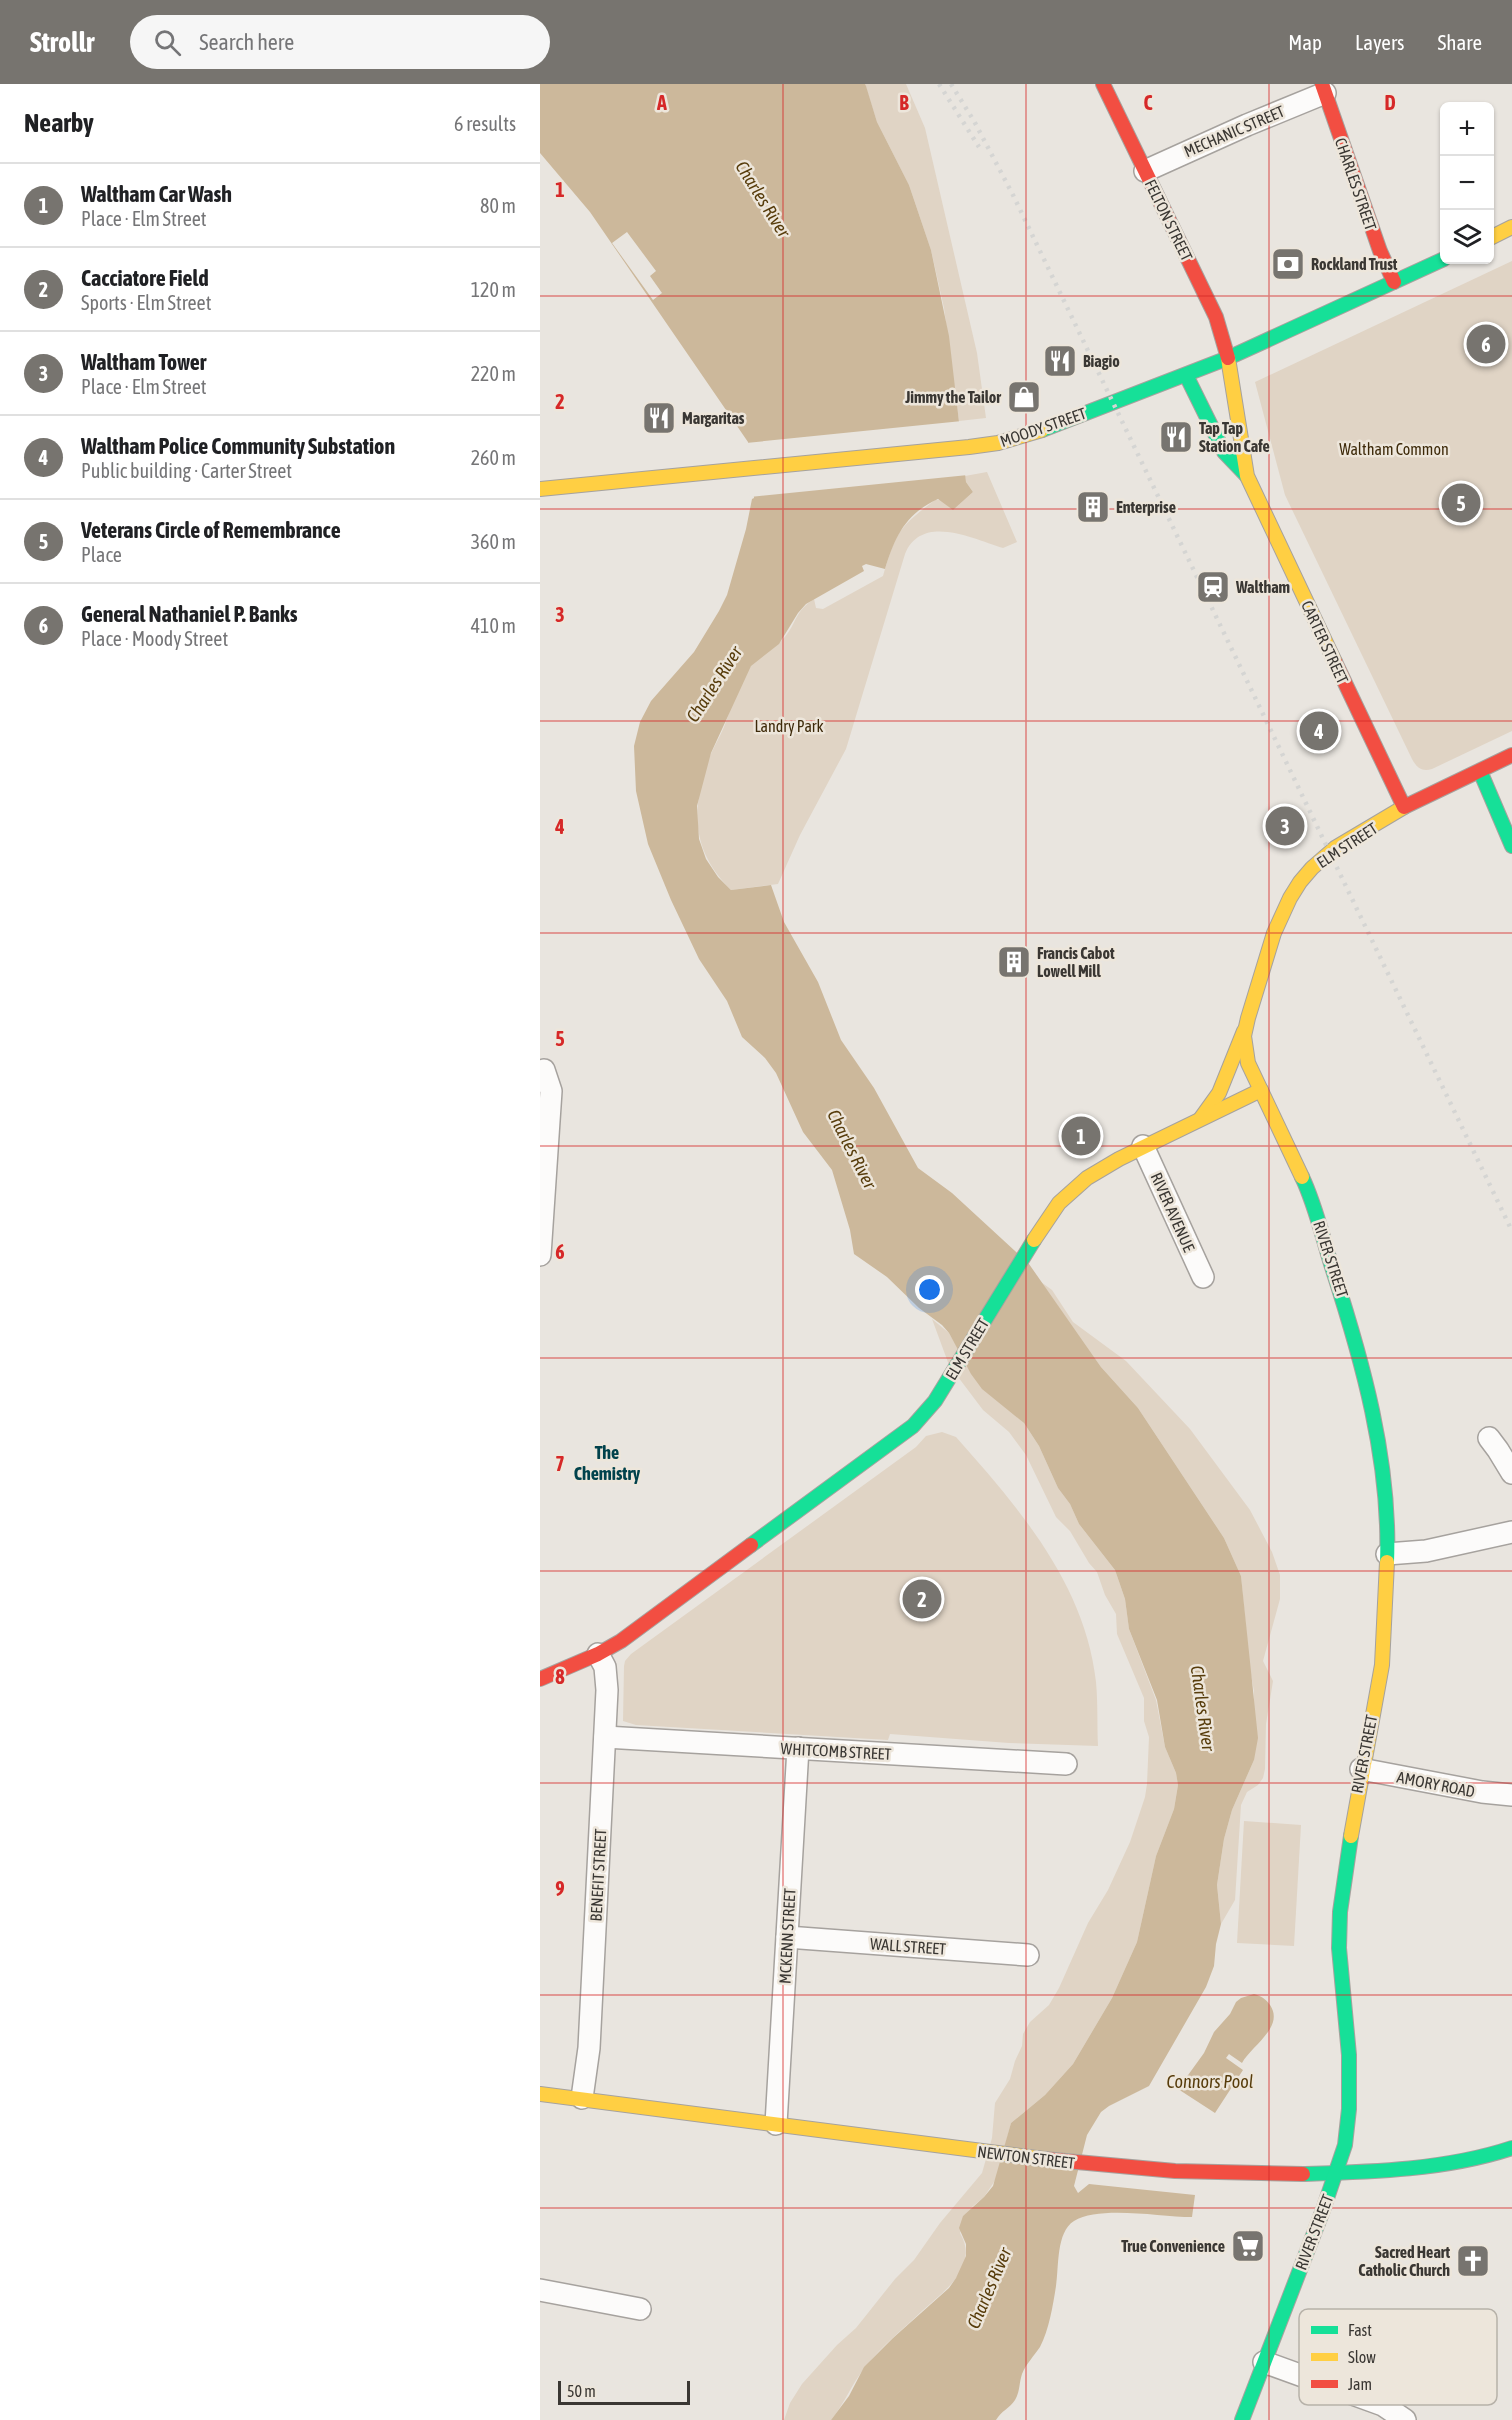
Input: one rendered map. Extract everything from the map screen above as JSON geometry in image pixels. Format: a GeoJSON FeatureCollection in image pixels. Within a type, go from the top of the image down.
{"type":"FeatureCollection","features":[{"type":"Feature","properties":{"kind":"main road","name":"FELTON STREET"},"geometry":{"type":"LineString","coordinates":[[1103,84],[1219,323],[1228,358]]}},
{"type":"Feature","properties":{"kind":"main road","name":"CHARLES STREET"},"geometry":{"type":"LineString","coordinates":[[1323,88],[1380,251],[1394,282]]}},
{"type":"Feature","properties":{"kind":"main road"},"geometry":{"type":"LineString","coordinates":[[1494,236],[1512,227]]}},
{"type":"Feature","properties":{"kind":"main road","name":"MOODY STREET"},"geometry":{"type":"LineString","coordinates":[[540,489],[998,443],[1031,434],[1228,358],[1440,261]]}},
{"type":"Feature","properties":{"kind":"main road","name":"CARTER STREET"},"geometry":{"type":"LineString","coordinates":[[1228,358],[1247,476],[1404,807]]}},
{"type":"Feature","properties":{"kind":"main road","name":"CARTER STREET"},"geometry":{"type":"LineString","coordinates":[[1186,375],[1224,452],[1247,476]]}},
{"type":"Feature","properties":{"kind":"main road","name":"ELM STREET"},"geometry":{"type":"LineString","coordinates":[[1266,955],[1292,896],[1311,868],[1330,852],[1383,822],[1404,807],[1512,755]]}},
{"type":"Feature","properties":{"kind":"main road"},"geometry":{"type":"LineString","coordinates":[[1480,771],[1512,846]]}},
{"type":"Feature","properties":{"kind":"main road","name":"ELM STREET"},"geometry":{"type":"LineString","coordinates":[[1323,840],[1372,812],[1404,807]]}},
{"type":"Feature","properties":{"kind":"main road","name":"ELM STREET"},"geometry":{"type":"LineString","coordinates":[[540,1679],[598,1654],[627,1636],[907,1432],[925,1414],[938,1395],[1038,1233],[1062,1199],[1087,1177],[1143,1146],[1261,1089],[1245,1052],[1246,1026],[1266,955],[1278,892]]}},
{"type":"Feature","properties":{"kind":"main road"},"geometry":{"type":"LineString","coordinates":[[1199,1120],[1219,1093],[1246,1026]]}},
{"type":"Feature","properties":{"kind":"main road","name":"RIVER STREET"},"geometry":{"type":"LineString","coordinates":[[1242,2420],[1336,2175],[1347,2134],[1348,2037],[1339,1948],[1340,1912],[1361,1769],[1382,1665],[1387,1554],[1384,1495],[1377,1443],[1355,1338],[1311,1197],[1261,1089]]}},
{"type":"Feature","properties":{"kind":"main road","name":"NEWTON STREET"},"geometry":{"type":"LineString","coordinates":[[540,2094],[1091,2165],[1169,2171],[1336,2175],[1383,2171],[1471,2158],[1512,2148]]}},
{"type":"Feature","properties":{"kind":"street","name":"MECHANIC STREET"},"geometry":{"type":"LineString","coordinates":[[1145,171],[1323,88]]}},
{"type":"Feature","properties":{"kind":"street"},"geometry":{"type":"LineString","coordinates":[[540,1072],[544,1070],[550,1091],[540,1255]]}},
{"type":"Feature","properties":{"kind":"street","name":"RIVER AVENUE"},"geometry":{"type":"LineString","coordinates":[[1143,1146],[1203,1277]]}},
{"type":"Feature","properties":{"kind":"street"},"geometry":{"type":"LineString","coordinates":[[1489,1438],[1512,1473]]}},
{"type":"Feature","properties":{"kind":"street"},"geometry":{"type":"LineString","coordinates":[[1387,1554],[1426,1551],[1512,1534]]}},
{"type":"Feature","properties":{"kind":"street","name":"BENEFIT STREET"},"geometry":{"type":"LineString","coordinates":[[582,2098],[589,2048],[605,1737],[607,1677],[598,1654]]}},
{"type":"Feature","properties":{"kind":"street","name":"WHITCOMB STREET"},"geometry":{"type":"LineString","coordinates":[[605,1737],[1066,1764]]}},
{"type":"Feature","properties":{"kind":"street","name":"MCKENN STREET"},"geometry":{"type":"LineString","coordinates":[[776,2124],[798,1748]]}},
{"type":"Feature","properties":{"kind":"street","name":"AMORY ROAD"},"geometry":{"type":"LineString","coordinates":[[1361,1769],[1482,1792],[1512,1795]]}},
{"type":"Feature","properties":{"kind":"street","name":"WALL STREET"},"geometry":{"type":"LineString","coordinates":[[787,1937],[1028,1955]]}},
{"type":"Feature","properties":{"kind":"street"},"geometry":{"type":"LineString","coordinates":[[540,2290],[640,2309]]}},
{"type":"Feature","properties":{"kind":"street"},"geometry":{"type":"LineString","coordinates":[[1264,2362],[1299,2375]]}},
{"type":"Feature","properties":{"kind":"street"},"geometry":{"type":"LineString","coordinates":[[1383,2405],[1405,2420]]}},
{"type":"Feature","properties":{"kind":"green space"},"geometry":{"type":"Polygon","coordinates":[[[865,84],[906,84],[925,128],[977,353],[986,418],[959,421],[944,308],[931,250],[909,185],[877,122],[865,84]]]}},
{"type":"Feature","properties":{"kind":"green space","name":"Waltham Common"},"geometry":{"type":"Polygon","coordinates":[[[1512,261],[1512,731],[1432,769],[1423,770],[1412,759],[1285,495],[1255,382],[1512,261]]]}},
{"type":"Feature","properties":{"kind":"green space","name":"Landry Park"},"geometry":{"type":"Polygon","coordinates":[[[987,472],[1017,542],[1003,548],[963,535],[936,532],[923,535],[913,542],[905,554],[846,749],[800,835],[778,884],[731,890],[718,875],[701,843],[697,810],[710,756],[747,671],[756,660],[784,638],[799,613],[814,599],[816,608],[823,609],[883,576],[895,540],[913,518],[935,500],[941,500],[953,510],[973,492],[965,476],[987,472]]]}},
{"type":"Feature","properties":{"kind":"green space"},"geometry":{"type":"Polygon","coordinates":[[[1041,1282],[1052,1290],[1073,1322],[1126,1361],[1190,1429],[1250,1510],[1272,1552],[1280,1575],[1280,1599],[1263,1661],[1273,1681],[1266,1724],[1265,1769],[1263,1778],[1258,1785],[1247,1792],[1241,1805],[1235,1900],[1221,1924],[1217,1885],[1224,1839],[1232,1810],[1254,1760],[1254,1691],[1241,1576],[1224,1538],[1138,1408],[1101,1367],[1041,1282]]]}},
{"type":"Feature","properties":{"kind":"green space"},"geometry":{"type":"Polygon","coordinates":[[[932,1319],[949,1333],[965,1361],[1024,1423],[1039,1446],[1058,1488],[1070,1504],[1079,1524],[1115,1570],[1125,1599],[1129,1629],[1156,1700],[1165,1747],[1176,1773],[1178,1785],[1174,1809],[1156,1856],[1137,1942],[1112,1998],[1073,2064],[1045,2095],[1011,2123],[996,2179],[984,2197],[972,2207],[960,2233],[965,2245],[966,2257],[957,2277],[872,2359],[831,2420],[784,2420],[790,2403],[802,2384],[837,2345],[856,2328],[895,2279],[914,2260],[940,2223],[982,2173],[992,2138],[995,2103],[1010,2079],[1022,2046],[1023,2034],[1030,2022],[1049,2005],[1088,1923],[1108,1890],[1130,1842],[1147,1784],[1149,1737],[1144,1721],[1144,1698],[1117,1634],[1116,1614],[1105,1595],[1097,1572],[1070,1531],[1056,1517],[1026,1455],[1009,1432],[983,1410],[949,1365],[932,1319]]]}},
{"type":"Feature","properties":{"kind":"green space"},"geometry":{"type":"Polygon","coordinates":[[[942,1432],[956,1437],[1003,1491],[1045,1549],[1063,1580],[1078,1612],[1089,1646],[1096,1682],[1098,1746],[1009,1743],[890,1734],[888,1740],[636,1725],[623,1721],[624,1666],[631,1654],[916,1447],[926,1436],[942,1432]]]}},
{"type":"Feature","properties":{"kind":"green space"},"geometry":{"type":"Polygon","coordinates":[[[1244,1821],[1301,1825],[1294,1946],[1237,1943],[1244,1821]]]}},
{"type":"Feature","properties":{"kind":"water","name":"Charles River"},"geometry":{"type":"Polygon","coordinates":[[[540,84],[865,84],[866,86],[877,122],[909,185],[931,250],[949,336],[966,482],[973,492],[953,510],[938,499],[917,512],[909,519],[897,537],[885,569],[866,564],[862,566],[864,571],[806,604],[779,644],[751,666],[711,753],[697,806],[699,839],[706,859],[718,877],[731,890],[771,885],[784,922],[818,982],[841,1040],[874,1088],[918,1168],[952,1193],[1029,1264],[1101,1367],[1138,1408],[1224,1538],[1241,1576],[1258,1738],[1254,1760],[1232,1810],[1224,1839],[1217,1885],[1221,1924],[1214,1966],[1206,1987],[1149,2086],[1101,2112],[1087,2135],[1074,2186],[1078,2193],[1089,2184],[1195,2195],[1192,2217],[1131,2213],[1099,2214],[1085,2216],[1068,2226],[1059,2250],[1055,2293],[1046,2333],[1040,2347],[1024,2370],[1015,2400],[996,2420],[831,2420],[849,2396],[864,2367],[949,2288],[956,2278],[966,2256],[966,2244],[959,2228],[963,2216],[993,2186],[1011,2123],[1045,2095],[1073,2064],[1112,1998],[1137,1942],[1156,1856],[1174,1809],[1178,1785],[1176,1773],[1165,1747],[1157,1700],[1129,1629],[1125,1599],[1115,1570],[1079,1524],[1070,1504],[1058,1488],[1039,1446],[1024,1423],[982,1389],[942,1325],[919,1308],[887,1277],[854,1254],[850,1230],[832,1170],[803,1132],[776,1073],[765,1058],[742,1037],[727,1001],[699,959],[648,844],[636,791],[634,746],[640,722],[651,701],[694,652],[727,595],[754,498],[748,442],[590,212],[540,153],[540,84]]]}},
{"type":"Feature","properties":{"kind":"water","name":"Connors Pool"},"geometry":{"type":"Polygon","coordinates":[[[1254,1994],[1263,1998],[1270,2005],[1273,2021],[1265,2036],[1242,2063],[1229,2054],[1226,2058],[1243,2070],[1215,2113],[1178,2089],[1236,2002],[1254,1994]]]}},
{"type":"Feature","properties":{"kind":"pier"},"geometry":{"type":"Polygon","coordinates":[[[627,232],[656,271],[650,276],[662,293],[653,300],[612,243],[627,232]]]}},
{"type":"Feature","properties":{"kind":"pier"},"geometry":{"type":"Polygon","coordinates":[[[962,421],[968,475],[750,497],[746,443],[962,421]]]}},
{"type":"Feature","properties":{"kind":"railway"},"geometry":{"type":"LineString","coordinates":[[939,84],[979,147]]}},
{"type":"Feature","properties":{"kind":"railway"},"geometry":{"type":"LineString","coordinates":[[951,84],[974,121],[1013,195],[1512,1231]]}},
{"type":"Feature","properties":{"kind":"traffic: fast"},"geometry":{"type":"LineString","coordinates":[[1042,430],[1228,358],[1440,261]]}},
{"type":"Feature","properties":{"kind":"traffic: fast"},"geometry":{"type":"LineString","coordinates":[[1186,375],[1224,452],[1246,475]]}},
{"type":"Feature","properties":{"kind":"traffic: fast"},"geometry":{"type":"LineString","coordinates":[[1480,771],[1512,846]]}},
{"type":"Feature","properties":{"kind":"traffic: fast"},"geometry":{"type":"LineString","coordinates":[[1302,1177],[1315,1209],[1353,1336],[1372,1411],[1384,1486],[1387,1562]]}},
{"type":"Feature","properties":{"kind":"traffic: fast"},"geometry":{"type":"LineString","coordinates":[[751,1545],[913,1426],[935,1401],[1034,1240]]}},
{"type":"Feature","properties":{"kind":"traffic: fast"},"geometry":{"type":"LineString","coordinates":[[1242,2420],[1323,2210],[1345,2145],[1349,2109],[1349,2055],[1339,1948],[1340,1912],[1351,1836]]}},
{"type":"Feature","properties":{"kind":"traffic: fast"},"geometry":{"type":"LineString","coordinates":[[1303,2174],[1382,2171],[1435,2165],[1512,2148]]}},
{"type":"Feature","properties":{"kind":"traffic: slow"},"geometry":{"type":"LineString","coordinates":[[1494,236],[1512,227]]}},
{"type":"Feature","properties":{"kind":"traffic: slow"},"geometry":{"type":"LineString","coordinates":[[1228,358],[1247,476],[1335,662]]}},
{"type":"Feature","properties":{"kind":"traffic: slow"},"geometry":{"type":"LineString","coordinates":[[540,489],[969,447],[998,443],[1042,430]]}},
{"type":"Feature","properties":{"kind":"traffic: slow"},"geometry":{"type":"LineString","coordinates":[[1302,1177],[1248,1063],[1244,1036],[1248,1018],[1274,933],[1300,882],[1335,848],[1404,807]]}},
{"type":"Feature","properties":{"kind":"traffic: slow"},"geometry":{"type":"LineString","coordinates":[[1201,1118],[1219,1093],[1244,1031]]}},
{"type":"Feature","properties":{"kind":"traffic: slow"},"geometry":{"type":"LineString","coordinates":[[1034,1240],[1059,1203],[1087,1178],[1119,1159],[1261,1090]]}},
{"type":"Feature","properties":{"kind":"traffic: slow"},"geometry":{"type":"LineString","coordinates":[[1351,1836],[1382,1665],[1387,1562]]}},
{"type":"Feature","properties":{"kind":"traffic: slow"},"geometry":{"type":"LineString","coordinates":[[540,2094],[1044,2159]]}},
{"type":"Feature","properties":{"kind":"traffic: jam"},"geometry":{"type":"LineString","coordinates":[[1103,84],[1216,317],[1228,358]]}},
{"type":"Feature","properties":{"kind":"traffic: jam"},"geometry":{"type":"LineString","coordinates":[[1322,84],[1380,251],[1394,282]]}},
{"type":"Feature","properties":{"kind":"traffic: jam"},"geometry":{"type":"LineString","coordinates":[[1335,662],[1404,807],[1512,755]]}},
{"type":"Feature","properties":{"kind":"traffic: jam"},"geometry":{"type":"LineString","coordinates":[[540,1679],[598,1654],[621,1641],[751,1545]]}},
{"type":"Feature","properties":{"kind":"traffic: jam"},"geometry":{"type":"LineString","coordinates":[[1044,2159],[1175,2171],[1303,2174]]}},
{"type":"Feature","properties":{"kind":"place","name":"Rockland Trust"},"geometry":{"type":"Point","coordinates":[1288,264]}},
{"type":"Feature","properties":{"kind":"place","name":"General Nathaniel P. Banks"},"geometry":{"type":"Point","coordinates":[1486,344]}},
{"type":"Feature","properties":{"kind":"place","name":"Biagio"},"geometry":{"type":"Point","coordinates":[1060,361]}},
{"type":"Feature","properties":{"kind":"place","name":"Jimmy the Tailor"},"geometry":{"type":"Point","coordinates":[1024,397]}},
{"type":"Feature","properties":{"kind":"place","name":"Margaritas"},"geometry":{"type":"Point","coordinates":[659,418]}},
{"type":"Feature","properties":{"kind":"place","name":"Tap Tap Station Cafe"},"geometry":{"type":"Point","coordinates":[1176,437]}},
{"type":"Feature","properties":{"kind":"place","name":"Veterans Circle of Remembrance"},"geometry":{"type":"Point","coordinates":[1461,503]}},
{"type":"Feature","properties":{"kind":"place","name":"Enterprise"},"geometry":{"type":"Point","coordinates":[1093,507]}},
{"type":"Feature","properties":{"kind":"place","name":"Waltham"},"geometry":{"type":"Point","coordinates":[1213,587]}},
{"type":"Feature","properties":{"kind":"place","name":"Waltham Police Community Substation"},"geometry":{"type":"Point","coordinates":[1319,731]}},
{"type":"Feature","properties":{"kind":"place","name":"Waltham Tower"},"geometry":{"type":"Point","coordinates":[1285,826]}},
{"type":"Feature","properties":{"kind":"place","name":"Francis Cabot Lowell Mill"},"geometry":{"type":"Point","coordinates":[1014,962]}},
{"type":"Feature","properties":{"kind":"place","name":"Waltham Car Wash"},"geometry":{"type":"Point","coordinates":[1081,1136]}},
{"type":"Feature","properties":{"kind":"place","name":"Cacciatore Field"},"geometry":{"type":"Point","coordinates":[922,1599]}},
{"type":"Feature","properties":{"kind":"place","name":"True Convenience"},"geometry":{"type":"Point","coordinates":[1248,2246]}},
{"type":"Feature","properties":{"kind":"place","name":"Sacred Heart Catholic Church"},"geometry":{"type":"Point","coordinates":[1473,2261]}},
{"type":"Feature","properties":{"kind":"district","name":"The Chemistry"},"geometry":{"type":"Point","coordinates":[607,1462]}}]}
